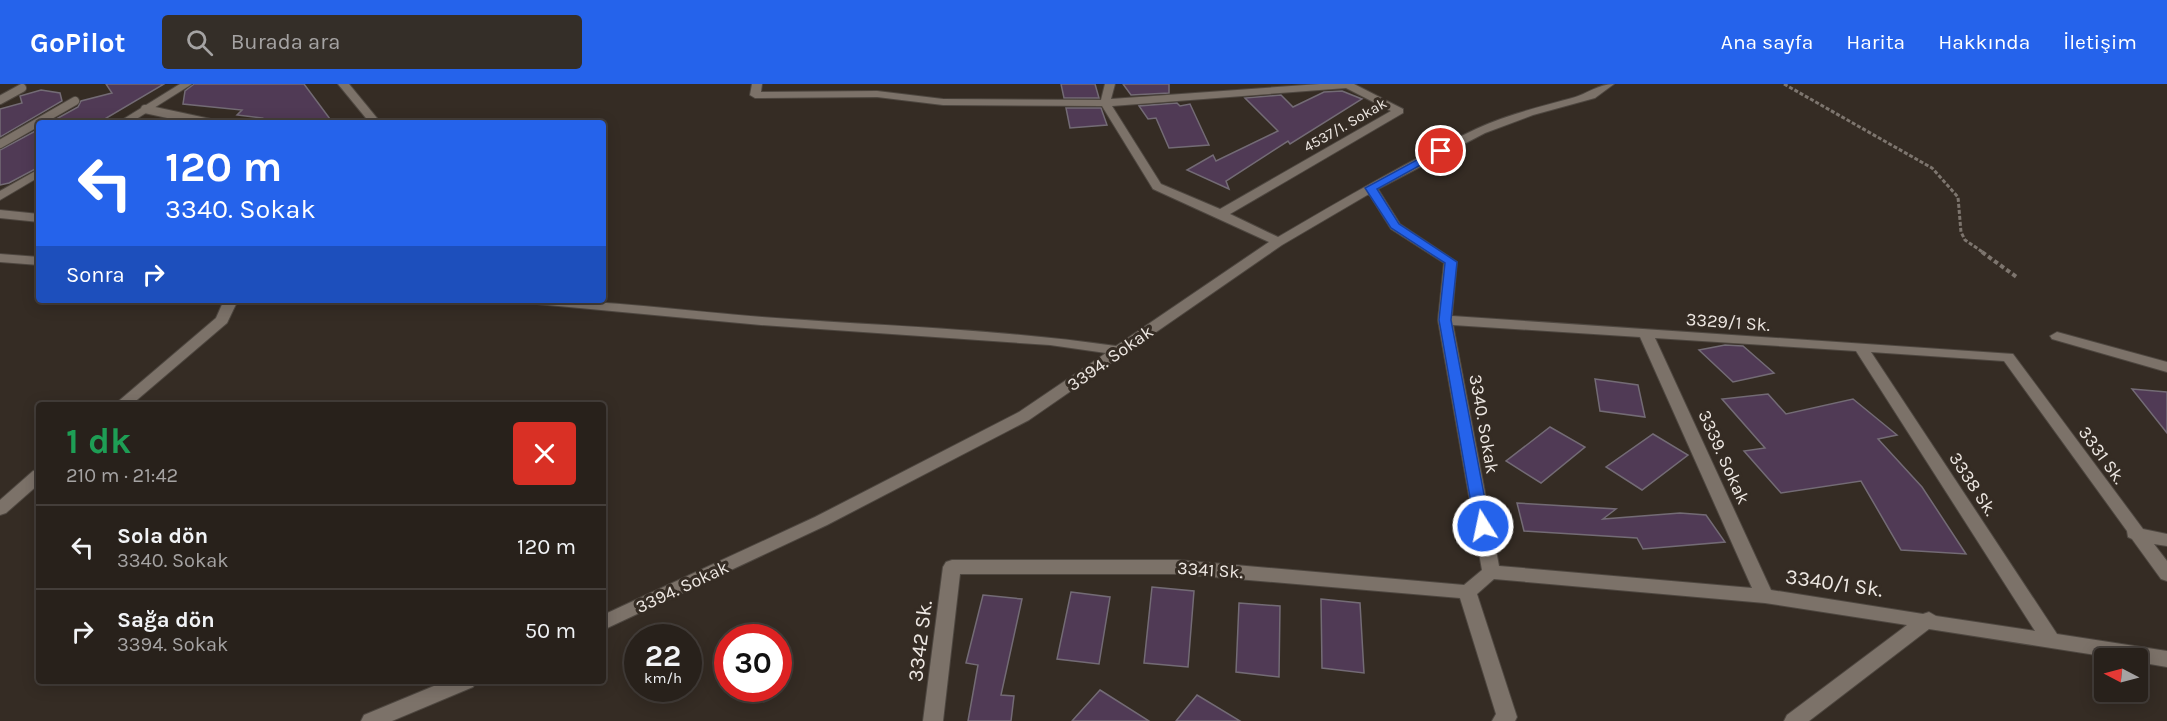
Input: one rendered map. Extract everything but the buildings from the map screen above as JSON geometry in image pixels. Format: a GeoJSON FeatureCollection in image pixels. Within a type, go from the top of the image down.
{"type":"FeatureCollection","features":[{"type":"Feature","properties":{"kind":"street"},"geometry":{"type":"LineString","coordinates":[[127,120],[187,84]]}},
{"type":"Feature","properties":{"kind":"street"},"geometry":{"type":"LineString","coordinates":[[343,84],[373,120]]}},
{"type":"Feature","properties":{"kind":"street","name":"4537/1. Sokak"},"geometry":{"type":"LineString","coordinates":[[757,84],[755,95],[877,94],[943,102],[1105,103],[1348,85],[1399,111],[1221,214]]}},
{"type":"Feature","properties":{"kind":"street"},"geometry":{"type":"LineString","coordinates":[[1110,84],[1105,103],[1157,186],[1278,242]]}},
{"type":"Feature","properties":{"kind":"street","name":"3394. Sokak"},"geometry":{"type":"LineString","coordinates":[[606,622],[821,521],[1024,416],[1278,242],[1371,188],[1480,131],[1529,113],[1591,96],[1609,84]]}},
{"type":"Feature","properties":{"kind":"street"},"geometry":{"type":"LineString","coordinates":[[0,196],[36,174]]}},
{"type":"Feature","properties":{"kind":"street","name":"3340. Sokak"},"geometry":{"type":"LineString","coordinates":[[1371,188],[1395,226],[1451,262],[1445,320],[1491,572]]}},
{"type":"Feature","properties":{"kind":"street"},"geometry":{"type":"LineString","coordinates":[[0,214],[36,218]]}},
{"type":"Feature","properties":{"kind":"street"},"geometry":{"type":"LineString","coordinates":[[0,258],[36,261]]}},
{"type":"Feature","properties":{"kind":"street"},"geometry":{"type":"LineString","coordinates":[[126,402],[222,321],[230,303]]}},
{"type":"Feature","properties":{"kind":"street"},"geometry":{"type":"LineString","coordinates":[[569,303],[761,321],[1050,341],[1120,351]]}},
{"type":"Feature","properties":{"kind":"street","name":"3329/1 Sk."},"geometry":{"type":"LineString","coordinates":[[1445,320],[2008,357]]}},
{"type":"Feature","properties":{"kind":"street","name":"3339. Sokak"},"geometry":{"type":"LineString","coordinates":[[1646,334],[1765,596]]}},
{"type":"Feature","properties":{"kind":"street"},"geometry":{"type":"LineString","coordinates":[[2057,336],[2167,368]]}},
{"type":"Feature","properties":{"kind":"street","name":"3338 Sk."},"geometry":{"type":"LineString","coordinates":[[1862,349],[2051,640]]}},
{"type":"Feature","properties":{"kind":"street","name":"3331 Sk."},"geometry":{"type":"LineString","coordinates":[[2008,357],[2134,533],[2167,574]]}},
{"type":"Feature","properties":{"kind":"street"},"geometry":{"type":"LineString","coordinates":[[0,508],[36,478]]}},
{"type":"Feature","properties":{"kind":"street"},"geometry":{"type":"LineString","coordinates":[[2134,533],[2167,540]]}},
{"type":"Feature","properties":{"kind":"street","name":"3341 Sk."},"geometry":{"type":"LineString","coordinates":[[952,567],[1178,567],[1467,592]]}},
{"type":"Feature","properties":{"kind":"street","name":"3342 Sk."},"geometry":{"type":"LineString","coordinates":[[933,721],[952,567]]}},
{"type":"Feature","properties":{"kind":"street"},"geometry":{"type":"LineString","coordinates":[[1491,572],[1467,592],[1507,717],[1503,721]]}},
{"type":"Feature","properties":{"kind":"street","name":"3340/1 Sk."},"geometry":{"type":"LineString","coordinates":[[1491,572],[1765,596],[2167,659]]}},
{"type":"Feature","properties":{"kind":"street"},"geometry":{"type":"LineString","coordinates":[[1794,721],[1929,620]]}},
{"type":"Feature","properties":{"kind":"street"},"geometry":{"type":"LineString","coordinates":[[371,721],[459,684]]}},
{"type":"Feature","properties":{"kind":"lane"},"geometry":{"type":"LineString","coordinates":[[0,100],[22,88]]}},
{"type":"Feature","properties":{"kind":"lane"},"geometry":{"type":"LineString","coordinates":[[42,120],[75,101]]}},
{"type":"Feature","properties":{"kind":"lane"},"geometry":{"type":"LineString","coordinates":[[145,109],[196,120]]}},
{"type":"Feature","properties":{"kind":"lane"},"geometry":{"type":"LineString","coordinates":[[0,144],[36,123]]}},
{"type":"Feature","properties":{"kind":"path"},"geometry":{"type":"LineString","coordinates":[[1784,84],[1932,168],[1958,197],[1961,232],[1965,240],[2018,278]]}},
{"type":"Feature","properties":{"kind":"route"},"geometry":{"type":"LineString","coordinates":[[1441,151],[1371,188],[1395,226],[1451,262],[1445,320],[1483,526]]}}]}
